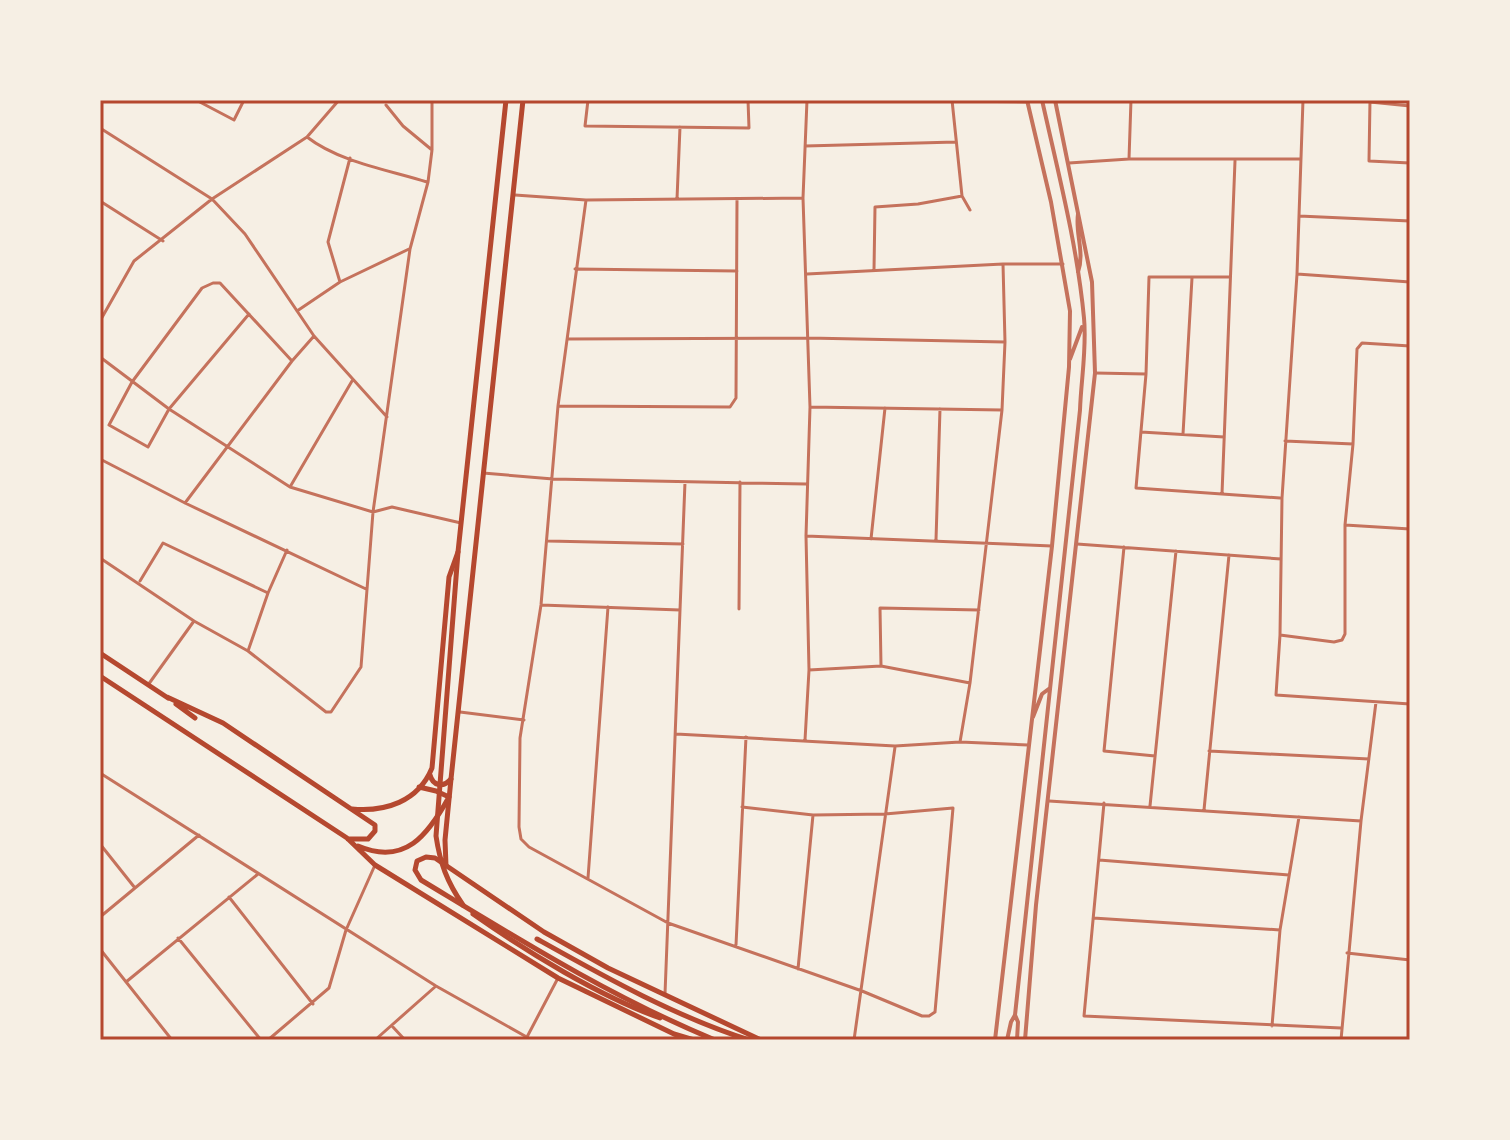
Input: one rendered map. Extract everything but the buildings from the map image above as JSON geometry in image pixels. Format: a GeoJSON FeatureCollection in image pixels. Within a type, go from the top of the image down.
{"type":"FeatureCollection","features":[{"type":"Feature","properties":{"kind":"main road"},"geometry":{"type":"LineString","coordinates":[[506,100],[458,552],[436,836],[440,864],[449,886],[465,908],[499,933],[626,1005],[715,1040]]}},
{"type":"Feature","properties":{"kind":"main road"},"geometry":{"type":"LineString","coordinates":[[456,874],[446,866],[449,797],[523,100]]}},
{"type":"Feature","properties":{"kind":"main road"},"geometry":{"type":"LineString","coordinates":[[352,809],[397,806],[430,774],[434,760],[449,577],[458,552]]}},
{"type":"Feature","properties":{"kind":"main road"},"geometry":{"type":"LineString","coordinates":[[100,653],[195,718]]}},
{"type":"Feature","properties":{"kind":"main road"},"geometry":{"type":"LineString","coordinates":[[100,676],[347,838],[375,865],[558,978],[674,1034],[694,1040]]}},
{"type":"Feature","properties":{"kind":"main road"},"geometry":{"type":"LineString","coordinates":[[167,697],[223,723],[372,821],[375,831],[368,839],[347,838]]}},
{"type":"Feature","properties":{"kind":"main road"},"geometry":{"type":"LineString","coordinates":[[430,774],[432,781],[438,785],[451,779]]}},
{"type":"Feature","properties":{"kind":"main road"},"geometry":{"type":"LineString","coordinates":[[418,787],[449,797]]}},
{"type":"Feature","properties":{"kind":"main road"},"geometry":{"type":"LineString","coordinates":[[354,844],[381,852],[399,851],[415,843],[432,828],[449,797]]}},
{"type":"Feature","properties":{"kind":"main road"},"geometry":{"type":"LineString","coordinates":[[663,1019],[611,993],[421,880],[415,870],[417,861],[426,857],[435,858],[544,932],[665,996],[761,1040]]}},
{"type":"Feature","properties":{"kind":"main road"},"geometry":{"type":"LineString","coordinates":[[537,939],[664,1006],[749,1040]]}},
{"type":"Feature","properties":{"kind":"street"},"geometry":{"type":"LineString","coordinates":[[196,100],[234,120],[244,100]]}},
{"type":"Feature","properties":{"kind":"street"},"geometry":{"type":"LineString","coordinates":[[100,321],[134,261],[212,199],[307,137],[339,100]]}},
{"type":"Feature","properties":{"kind":"street"},"geometry":{"type":"LineString","coordinates":[[100,558],[194,621],[248,651],[326,712],[331,712],[361,667],[373,512],[410,249],[428,182],[432,150],[432,100]]}},
{"type":"Feature","properties":{"kind":"street"},"geometry":{"type":"LineString","coordinates":[[588,100],[585,126],[749,128],[748,100]]}},
{"type":"Feature","properties":{"kind":"street"},"geometry":{"type":"LineString","coordinates":[[805,740],[809,670],[806,484],[810,407],[803,198],[807,100]]}},
{"type":"Feature","properties":{"kind":"street"},"geometry":{"type":"LineString","coordinates":[[1007,1040],[1015,1015],[1080,410],[1084,320],[1066,209],[1042,100]]}},
{"type":"Feature","properties":{"kind":"street"},"geometry":{"type":"LineString","coordinates":[[1025,1040],[1095,373],[1092,282],[1055,100]]}},
{"type":"Feature","properties":{"kind":"street"},"geometry":{"type":"LineString","coordinates":[[1129,159],[1133,100]]}},
{"type":"Feature","properties":{"kind":"street"},"geometry":{"type":"LineString","coordinates":[[1303,100],[1297,274],[1282,498],[1276,695],[1410,704]]}},
{"type":"Feature","properties":{"kind":"street"},"geometry":{"type":"LineString","coordinates":[[970,210],[962,196],[952,101],[1027,101],[1063,264],[1070,311],[1069,361],[1052,546],[995,1040]]}},
{"type":"Feature","properties":{"kind":"street"},"geometry":{"type":"LineString","coordinates":[[1410,106],[1370,101],[1369,161],[1410,163]]}},
{"type":"Feature","properties":{"kind":"street"},"geometry":{"type":"LineString","coordinates":[[386,105],[403,126],[432,150]]}},
{"type":"Feature","properties":{"kind":"street"},"geometry":{"type":"LineString","coordinates":[[677,199],[680,127]]}},
{"type":"Feature","properties":{"kind":"street"},"geometry":{"type":"LineString","coordinates":[[100,128],[212,199],[245,234],[314,336],[387,417]]}},
{"type":"Feature","properties":{"kind":"street"},"geometry":{"type":"LineString","coordinates":[[307,137],[318,146],[350,158],[428,182]]}},
{"type":"Feature","properties":{"kind":"street"},"geometry":{"type":"LineString","coordinates":[[805,146],[956,142]]}},
{"type":"Feature","properties":{"kind":"street"},"geometry":{"type":"LineString","coordinates":[[340,282],[328,242],[350,158]]}},
{"type":"Feature","properties":{"kind":"street"},"geometry":{"type":"LineString","coordinates":[[1068,163],[1129,159],[1301,159]]}},
{"type":"Feature","properties":{"kind":"street"},"geometry":{"type":"LineString","coordinates":[[1222,494],[1235,161]]}},
{"type":"Feature","properties":{"kind":"street"},"geometry":{"type":"LineString","coordinates":[[513,195],[586,200],[803,198]]}},
{"type":"Feature","properties":{"kind":"street"},"geometry":{"type":"LineString","coordinates":[[874,270],[875,207],[918,204],[962,196]]}},
{"type":"Feature","properties":{"kind":"street"},"geometry":{"type":"LineString","coordinates":[[586,200],[558,406],[541,605],[520,738],[521,839],[529,847],[668,923],[862,991],[922,1016],[935,1012],[953,808],[885,814],[813,815],[742,807]]}},
{"type":"Feature","properties":{"kind":"street"},"geometry":{"type":"LineString","coordinates":[[558,406],[730,407],[736,398],[738,339],[737,200]]}},
{"type":"Feature","properties":{"kind":"street"},"geometry":{"type":"LineString","coordinates":[[100,201],[163,241]]}},
{"type":"Feature","properties":{"kind":"street"},"geometry":{"type":"LineString","coordinates":[[1077,274],[1082,259],[1077,227],[1079,211]]}},
{"type":"Feature","properties":{"kind":"street"},"geometry":{"type":"LineString","coordinates":[[1299,216],[1410,221]]}},
{"type":"Feature","properties":{"kind":"street"},"geometry":{"type":"LineString","coordinates":[[297,311],[340,282],[410,249]]}},
{"type":"Feature","properties":{"kind":"street"},"geometry":{"type":"LineString","coordinates":[[960,742],[970,683],[1002,410],[1005,342],[1003,264]]}},
{"type":"Feature","properties":{"kind":"street"},"geometry":{"type":"LineString","coordinates":[[806,274],[1063,264]]}},
{"type":"Feature","properties":{"kind":"street"},"geometry":{"type":"LineString","coordinates":[[575,269],[737,271]]}},
{"type":"Feature","properties":{"kind":"street"},"geometry":{"type":"LineString","coordinates":[[1297,274],[1410,282]]}},
{"type":"Feature","properties":{"kind":"street"},"geometry":{"type":"LineString","coordinates":[[1229,277],[1149,277],[1146,374],[1136,488],[1282,498]]}},
{"type":"Feature","properties":{"kind":"street"},"geometry":{"type":"LineString","coordinates":[[1183,434],[1192,277]]}},
{"type":"Feature","properties":{"kind":"street"},"geometry":{"type":"LineString","coordinates":[[249,314],[169,409],[148,447],[109,425],[132,382],[202,288],[213,283],[220,283],[249,314],[292,361]]}},
{"type":"Feature","properties":{"kind":"street"},"geometry":{"type":"LineString","coordinates":[[1069,361],[1084,320]]}},
{"type":"Feature","properties":{"kind":"street"},"geometry":{"type":"LineString","coordinates":[[185,503],[314,336]]}},
{"type":"Feature","properties":{"kind":"street"},"geometry":{"type":"LineString","coordinates":[[567,339],[808,338],[1005,342]]}},
{"type":"Feature","properties":{"kind":"street"},"geometry":{"type":"LineString","coordinates":[[1280,635],[1334,642],[1342,640],[1345,634],[1345,525],[1358,344],[1410,346]]}},
{"type":"Feature","properties":{"kind":"street"},"geometry":{"type":"LineString","coordinates":[[100,357],[226,448],[290,487],[373,512],[392,507],[461,523]]}},
{"type":"Feature","properties":{"kind":"street"},"geometry":{"type":"LineString","coordinates":[[1095,373],[1146,374]]}},
{"type":"Feature","properties":{"kind":"street"},"geometry":{"type":"LineString","coordinates":[[290,487],[352,381]]}},
{"type":"Feature","properties":{"kind":"street"},"geometry":{"type":"LineString","coordinates":[[810,407],[1002,410]]}},
{"type":"Feature","properties":{"kind":"street"},"geometry":{"type":"LineString","coordinates":[[871,539],[885,408]]}},
{"type":"Feature","properties":{"kind":"street"},"geometry":{"type":"LineString","coordinates":[[936,540],[940,409]]}},
{"type":"Feature","properties":{"kind":"street"},"geometry":{"type":"LineString","coordinates":[[1141,432],[1224,437]]}},
{"type":"Feature","properties":{"kind":"street"},"geometry":{"type":"LineString","coordinates":[[1285,441],[1353,444]]}},
{"type":"Feature","properties":{"kind":"street"},"geometry":{"type":"LineString","coordinates":[[100,459],[366,589]]}},
{"type":"Feature","properties":{"kind":"street"},"geometry":{"type":"LineString","coordinates":[[483,473],[553,479],[806,484]]}},
{"type":"Feature","properties":{"kind":"street"},"geometry":{"type":"LineString","coordinates":[[665,996],[685,482]]}},
{"type":"Feature","properties":{"kind":"street"},"geometry":{"type":"LineString","coordinates":[[739,609],[740,482]]}},
{"type":"Feature","properties":{"kind":"street"},"geometry":{"type":"LineString","coordinates":[[1345,525],[1410,529]]}},
{"type":"Feature","properties":{"kind":"street"},"geometry":{"type":"LineString","coordinates":[[806,536],[1052,546]]}},
{"type":"Feature","properties":{"kind":"street"},"geometry":{"type":"LineString","coordinates":[[548,541],[683,544]]}},
{"type":"Feature","properties":{"kind":"street"},"geometry":{"type":"LineString","coordinates":[[139,582],[163,543],[268,593]]}},
{"type":"Feature","properties":{"kind":"street"},"geometry":{"type":"LineString","coordinates":[[1077,544],[1281,559]]}},
{"type":"Feature","properties":{"kind":"street"},"geometry":{"type":"LineString","coordinates":[[1124,547],[1104,751],[1155,756]]}},
{"type":"Feature","properties":{"kind":"street"},"geometry":{"type":"LineString","coordinates":[[248,651],[287,550]]}},
{"type":"Feature","properties":{"kind":"street"},"geometry":{"type":"LineString","coordinates":[[1150,807],[1176,551]]}},
{"type":"Feature","properties":{"kind":"street"},"geometry":{"type":"LineString","coordinates":[[1204,810],[1229,555]]}},
{"type":"Feature","properties":{"kind":"street"},"geometry":{"type":"LineString","coordinates":[[541,605],[680,610]]}},
{"type":"Feature","properties":{"kind":"street"},"geometry":{"type":"LineString","coordinates":[[588,878],[608,607]]}},
{"type":"Feature","properties":{"kind":"street"},"geometry":{"type":"LineString","coordinates":[[881,666],[880,608],[979,610]]}},
{"type":"Feature","properties":{"kind":"street"},"geometry":{"type":"LineString","coordinates":[[148,685],[194,621]]}},
{"type":"Feature","properties":{"kind":"street"},"geometry":{"type":"LineString","coordinates":[[809,670],[881,666],[970,683]]}},
{"type":"Feature","properties":{"kind":"street"},"geometry":{"type":"LineString","coordinates":[[1033,717],[1042,694],[1050,688]]}},
{"type":"Feature","properties":{"kind":"street"},"geometry":{"type":"LineString","coordinates":[[1341,1040],[1347,953],[1376,702]]}},
{"type":"Feature","properties":{"kind":"street"},"geometry":{"type":"LineString","coordinates":[[459,712],[524,720]]}},
{"type":"Feature","properties":{"kind":"street"},"geometry":{"type":"LineString","coordinates":[[676,734],[895,746],[960,742],[1028,745]]}},
{"type":"Feature","properties":{"kind":"street"},"geometry":{"type":"LineString","coordinates":[[736,947],[746,737]]}},
{"type":"Feature","properties":{"kind":"street"},"geometry":{"type":"LineString","coordinates":[[854,1040],[895,746]]}},
{"type":"Feature","properties":{"kind":"street"},"geometry":{"type":"LineString","coordinates":[[1209,751],[1370,759]]}},
{"type":"Feature","properties":{"kind":"street"},"geometry":{"type":"LineString","coordinates":[[101,776],[436,986],[532,1040]]}},
{"type":"Feature","properties":{"kind":"street"},"geometry":{"type":"LineString","coordinates":[[1048,801],[1361,821]]}},
{"type":"Feature","properties":{"kind":"street"},"geometry":{"type":"LineString","coordinates":[[1104,803],[1084,1016],[1341,1028]]}},
{"type":"Feature","properties":{"kind":"street"},"geometry":{"type":"LineString","coordinates":[[798,969],[813,815]]}},
{"type":"Feature","properties":{"kind":"street"},"geometry":{"type":"LineString","coordinates":[[1272,1026],[1280,930],[1299,817]]}},
{"type":"Feature","properties":{"kind":"street"},"geometry":{"type":"LineString","coordinates":[[100,917],[199,835]]}},
{"type":"Feature","properties":{"kind":"street"},"geometry":{"type":"LineString","coordinates":[[100,844],[135,888]]}},
{"type":"Feature","properties":{"kind":"street"},"geometry":{"type":"LineString","coordinates":[[1099,860],[1289,875]]}},
{"type":"Feature","properties":{"kind":"street"},"geometry":{"type":"LineString","coordinates":[[268,1040],[329,988],[346,930],[375,865]]}},
{"type":"Feature","properties":{"kind":"street"},"geometry":{"type":"LineString","coordinates":[[126,982],[258,874]]}},
{"type":"Feature","properties":{"kind":"street"},"geometry":{"type":"LineString","coordinates":[[229,897],[313,1004]]}},
{"type":"Feature","properties":{"kind":"street"},"geometry":{"type":"LineString","coordinates":[[1093,918],[1280,930]]}},
{"type":"Feature","properties":{"kind":"street"},"geometry":{"type":"LineString","coordinates":[[178,938],[261,1040]]}},
{"type":"Feature","properties":{"kind":"street"},"geometry":{"type":"LineString","coordinates":[[100,949],[169,1039]]}},
{"type":"Feature","properties":{"kind":"street"},"geometry":{"type":"LineString","coordinates":[[1347,953],[1410,960]]}},
{"type":"Feature","properties":{"kind":"street"},"geometry":{"type":"LineString","coordinates":[[527,1037],[558,978]]}},
{"type":"Feature","properties":{"kind":"street"},"geometry":{"type":"LineString","coordinates":[[375,1040],[436,986]]}},
{"type":"Feature","properties":{"kind":"street"},"geometry":{"type":"LineString","coordinates":[[1015,1015],[1018,1022],[1017,1040]]}},
{"type":"Feature","properties":{"kind":"street"},"geometry":{"type":"LineString","coordinates":[[392,1026],[405,1040]]}}]}
